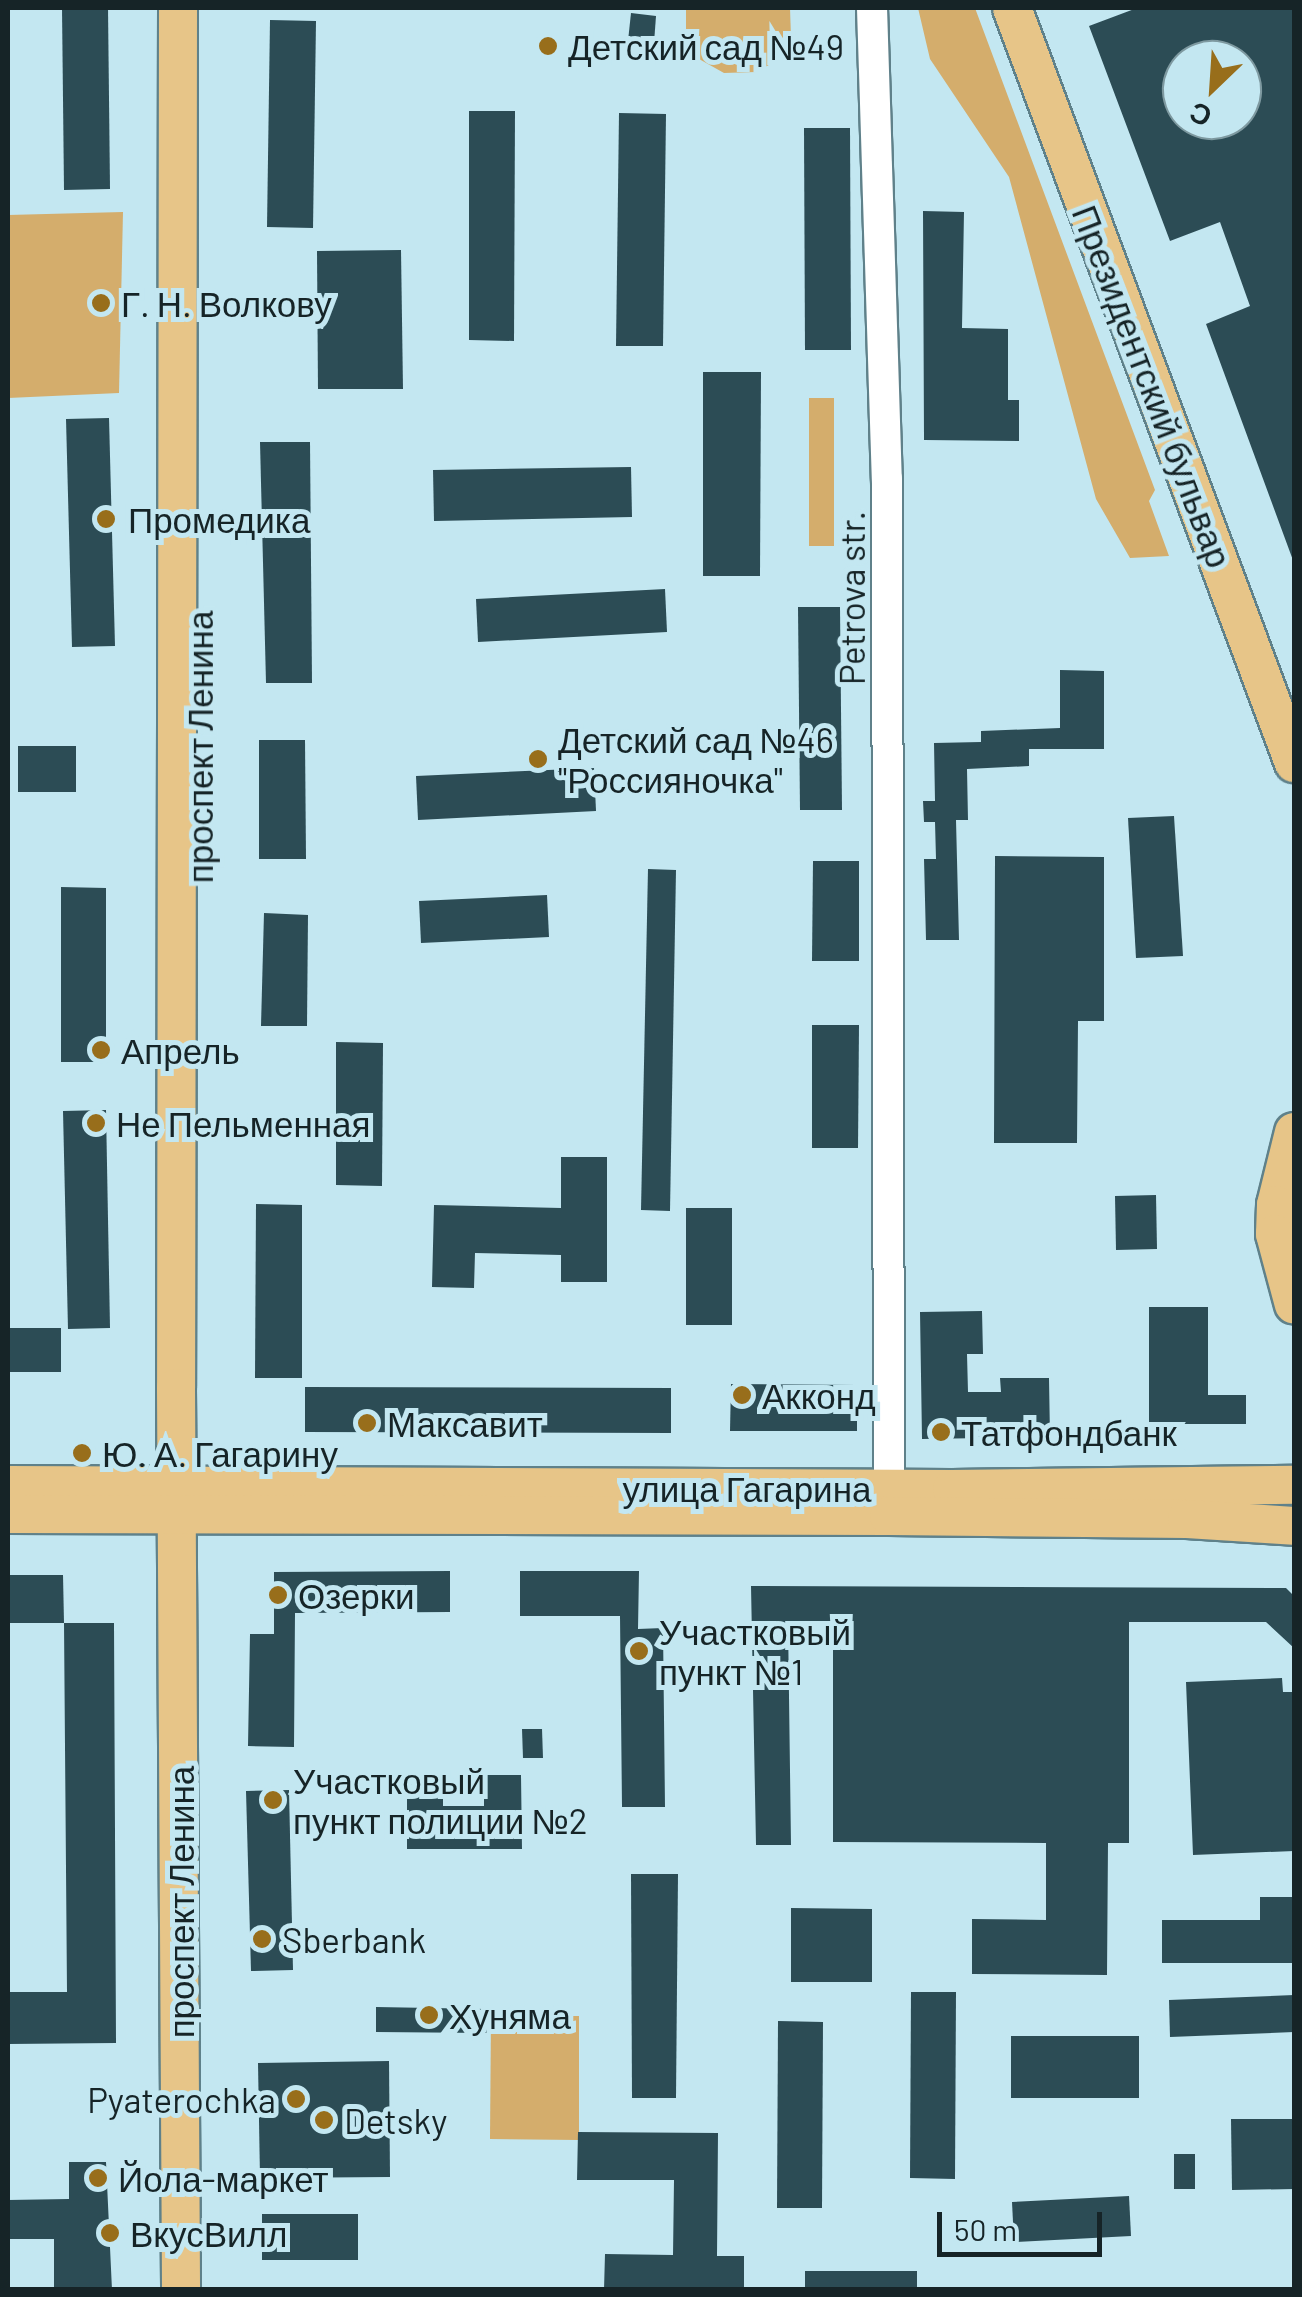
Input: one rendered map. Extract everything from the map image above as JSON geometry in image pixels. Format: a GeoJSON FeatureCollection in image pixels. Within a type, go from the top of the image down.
{"type":"FeatureCollection","features":[{"type":"Feature","properties":{"kind":"main road","name":"проспект Ленина"},"geometry":{"type":"LineString","coordinates":[[178,8],[188,1500],[201,2290]]}},
{"type":"Feature","properties":{"kind":"main road","name":"проспект Ленина"},"geometry":{"type":"LineString","coordinates":[[181,2290],[200,8]]}},
{"type":"Feature","properties":{"kind":"main road","name":"Президентский бульвар"},"geometry":{"type":"LineString","coordinates":[[1012,8],[1294,764]]}},
{"type":"Feature","properties":{"kind":"main road","name":"Президентский бульвар"},"geometry":{"type":"LineString","coordinates":[[1032,8],[1294,700]]}},
{"type":"Feature","properties":{"kind":"main road"},"geometry":{"type":"LineString","coordinates":[[1294,1132],[1275,1234],[1294,1306]]}},
{"type":"Feature","properties":{"kind":"main road","name":"улица Гагарина"},"geometry":{"type":"LineString","coordinates":[[889,1502],[1290,1479]]}},
{"type":"Feature","properties":{"kind":"main road","name":"улица Гагарина"},"geometry":{"type":"LineString","coordinates":[[8,1485],[188,1500],[889,1502],[1294,1526]]}},
{"type":"Feature","properties":{"kind":"main road","name":"улица Гагарина"},"geometry":{"type":"LineString","coordinates":[[8,1514],[188,1500]]}},
{"type":"Feature","properties":{"kind":"street","name":"Petrova str."},"geometry":{"type":"LineString","coordinates":[[872,8],[887,480],[889,1502]]}},
{"type":"Feature","properties":{"kind":"shaded area"},"geometry":{"type":"Polygon","coordinates":[[[686,8],[790,8],[791,38],[776,61],[756,72],[724,73],[699,59],[686,40],[686,8]]]}},
{"type":"Feature","properties":{"kind":"shaded area"},"geometry":{"type":"Polygon","coordinates":[[[918,8],[975,8],[1155,490],[1149,501],[1169,556],[1130,558],[1096,499],[1009,177],[930,59],[918,8]]]}},
{"type":"Feature","properties":{"kind":"shaded area"},"geometry":{"type":"Polygon","coordinates":[[[123,212],[119,393],[8,398],[8,215],[123,212]]]}},
{"type":"Feature","properties":{"kind":"shaded area"},"geometry":{"type":"Polygon","coordinates":[[[809,398],[834,398],[834,546],[809,546],[809,398]]]}},
{"type":"Feature","properties":{"kind":"shaded area"},"geometry":{"type":"Polygon","coordinates":[[[491,2016],[579,2016],[579,2140],[490,2139],[491,2016]]]}},
{"type":"Feature","properties":{"kind":"building"},"geometry":{"type":"Polygon","coordinates":[[[62,8],[108,8],[110,189],[64,190],[62,8]]]}},
{"type":"Feature","properties":{"kind":"building"},"geometry":{"type":"Polygon","coordinates":[[[1137,8],[1294,8],[1294,563],[1206,324],[1250,306],[1220,222],[1170,241],[1089,26],[1137,8]]]}},
{"type":"Feature","properties":{"kind":"building"},"geometry":{"type":"Polygon","coordinates":[[[631,13],[656,16],[654,43],[628,41],[631,13]]]}},
{"type":"Feature","properties":{"kind":"building"},"geometry":{"type":"Polygon","coordinates":[[[270,20],[316,21],[313,228],[267,227],[270,20]]]}},
{"type":"Feature","properties":{"kind":"building"},"geometry":{"type":"Polygon","coordinates":[[[469,111],[515,111],[514,341],[469,340],[469,111]]]}},
{"type":"Feature","properties":{"kind":"building"},"geometry":{"type":"Polygon","coordinates":[[[619,113],[666,114],[663,346],[616,346],[619,113]]]}},
{"type":"Feature","properties":{"kind":"building"},"geometry":{"type":"Polygon","coordinates":[[[804,128],[850,128],[851,350],[805,350],[804,128]]]}},
{"type":"Feature","properties":{"kind":"building"},"geometry":{"type":"Polygon","coordinates":[[[923,211],[964,212],[962,328],[1008,329],[1008,400],[1019,400],[1019,441],[924,440],[923,211]]]}},
{"type":"Feature","properties":{"kind":"building"},"geometry":{"type":"Polygon","coordinates":[[[401,250],[403,389],[318,389],[317,251],[401,250]]]}},
{"type":"Feature","properties":{"kind":"building"},"geometry":{"type":"Polygon","coordinates":[[[703,372],[761,372],[760,576],[703,576],[703,372]]]}},
{"type":"Feature","properties":{"kind":"building"},"geometry":{"type":"Polygon","coordinates":[[[109,418],[115,646],[72,647],[66,419],[109,418]]]}},
{"type":"Feature","properties":{"kind":"building"},"geometry":{"type":"Polygon","coordinates":[[[260,442],[310,442],[312,683],[266,683],[260,442]]]}},
{"type":"Feature","properties":{"kind":"building"},"geometry":{"type":"Polygon","coordinates":[[[631,467],[632,517],[434,521],[433,470],[631,467]]]}},
{"type":"Feature","properties":{"kind":"building"},"geometry":{"type":"Polygon","coordinates":[[[665,589],[667,632],[478,642],[476,599],[665,589]]]}},
{"type":"Feature","properties":{"kind":"building"},"geometry":{"type":"Polygon","coordinates":[[[798,607],[840,607],[842,810],[800,810],[798,607]]]}},
{"type":"Feature","properties":{"kind":"building"},"geometry":{"type":"Polygon","coordinates":[[[1060,670],[1104,671],[1104,749],[1029,749],[1029,766],[967,769],[968,820],[956,820],[959,940],[926,940],[924,859],[936,859],[935,822],[924,822],[923,801],[935,801],[934,743],[981,742],[981,731],[1060,728],[1060,670]]]}},
{"type":"Feature","properties":{"kind":"building"},"geometry":{"type":"Polygon","coordinates":[[[259,740],[305,740],[306,859],[259,859],[259,740]]]}},
{"type":"Feature","properties":{"kind":"building"},"geometry":{"type":"Polygon","coordinates":[[[18,746],[76,746],[76,792],[18,792],[18,746]]]}},
{"type":"Feature","properties":{"kind":"building"},"geometry":{"type":"Polygon","coordinates":[[[594,768],[596,811],[418,820],[416,776],[594,768]]]}},
{"type":"Feature","properties":{"kind":"building"},"geometry":{"type":"Polygon","coordinates":[[[1174,816],[1183,956],[1136,958],[1128,818],[1174,816]]]}},
{"type":"Feature","properties":{"kind":"building"},"geometry":{"type":"Polygon","coordinates":[[[995,856],[1104,857],[1104,1021],[1078,1021],[1077,1143],[994,1143],[995,856]]]}},
{"type":"Feature","properties":{"kind":"building"},"geometry":{"type":"Polygon","coordinates":[[[813,861],[859,861],[859,961],[812,961],[813,861]]]}},
{"type":"Feature","properties":{"kind":"building"},"geometry":{"type":"Polygon","coordinates":[[[648,869],[676,870],[670,1211],[641,1210],[648,869]]]}},
{"type":"Feature","properties":{"kind":"building"},"geometry":{"type":"Polygon","coordinates":[[[61,887],[106,888],[106,1062],[61,1062],[61,887]]]}},
{"type":"Feature","properties":{"kind":"building"},"geometry":{"type":"Polygon","coordinates":[[[547,895],[549,937],[421,943],[419,901],[547,895]]]}},
{"type":"Feature","properties":{"kind":"building"},"geometry":{"type":"Polygon","coordinates":[[[264,913],[308,915],[307,1026],[261,1026],[264,913]]]}},
{"type":"Feature","properties":{"kind":"building"},"geometry":{"type":"Polygon","coordinates":[[[812,1025],[859,1025],[858,1148],[812,1148],[812,1025]]]}},
{"type":"Feature","properties":{"kind":"building"},"geometry":{"type":"Polygon","coordinates":[[[336,1042],[383,1043],[382,1186],[336,1185],[336,1042]]]}},
{"type":"Feature","properties":{"kind":"building"},"geometry":{"type":"Polygon","coordinates":[[[106,1110],[110,1328],[68,1329],[63,1111],[106,1110]]]}},
{"type":"Feature","properties":{"kind":"building"},"geometry":{"type":"Polygon","coordinates":[[[561,1157],[607,1157],[607,1282],[561,1282],[561,1255],[475,1253],[474,1288],[432,1287],[434,1205],[561,1208],[561,1157]]]}},
{"type":"Feature","properties":{"kind":"building"},"geometry":{"type":"Polygon","coordinates":[[[1156,1195],[1157,1249],[1116,1250],[1115,1196],[1156,1195]]]}},
{"type":"Feature","properties":{"kind":"building"},"geometry":{"type":"Polygon","coordinates":[[[256,1204],[302,1205],[302,1378],[255,1378],[256,1204]]]}},
{"type":"Feature","properties":{"kind":"building"},"geometry":{"type":"Polygon","coordinates":[[[686,1208],[732,1208],[732,1325],[686,1325],[686,1208]]]}},
{"type":"Feature","properties":{"kind":"building"},"geometry":{"type":"Polygon","coordinates":[[[1149,1307],[1208,1307],[1208,1395],[1246,1395],[1246,1424],[1149,1424],[1149,1307]]]}},
{"type":"Feature","properties":{"kind":"building"},"geometry":{"type":"Polygon","coordinates":[[[982,1311],[983,1354],[967,1354],[968,1392],[1001,1392],[1000,1378],[1049,1378],[1050,1437],[922,1439],[920,1312],[982,1311]]]}},
{"type":"Feature","properties":{"kind":"building"},"geometry":{"type":"Polygon","coordinates":[[[8,1328],[61,1328],[61,1372],[8,1372],[8,1328]]]}},
{"type":"Feature","properties":{"kind":"building"},"geometry":{"type":"Polygon","coordinates":[[[731,1384],[857,1385],[857,1431],[730,1431],[731,1384]]]}},
{"type":"Feature","properties":{"kind":"building"},"geometry":{"type":"Polygon","coordinates":[[[305,1387],[671,1388],[671,1433],[305,1432],[305,1387]]]}},
{"type":"Feature","properties":{"kind":"building"},"geometry":{"type":"Polygon","coordinates":[[[450,1571],[450,1612],[295,1613],[294,1747],[248,1746],[250,1634],[274,1634],[274,1572],[450,1571]]]}},
{"type":"Feature","properties":{"kind":"building"},"geometry":{"type":"Polygon","coordinates":[[[520,1571],[639,1571],[638,1629],[663,1628],[665,1807],[622,1807],[620,1616],[520,1616],[520,1571]]]}},
{"type":"Feature","properties":{"kind":"building"},"geometry":{"type":"Polygon","coordinates":[[[8,1575],[63,1575],[64,1623],[8,1623],[8,1575]]]}},
{"type":"Feature","properties":{"kind":"building"},"geometry":{"type":"Polygon","coordinates":[[[751,1586],[1286,1588],[1294,1596],[1294,1648],[1266,1622],[1129,1622],[1129,1843],[1108,1843],[1107,1975],[972,1974],[972,1919],[1046,1920],[1046,1843],[833,1842],[833,1621],[788,1621],[791,1845],[756,1845],[751,1586]]]}},
{"type":"Feature","properties":{"kind":"building"},"geometry":{"type":"Polygon","coordinates":[[[64,1623],[114,1623],[116,2043],[8,2044],[8,1992],[67,1992],[64,1623]]]}},
{"type":"Feature","properties":{"kind":"building"},"geometry":{"type":"Polygon","coordinates":[[[1282,1678],[1283,1692],[1294,1692],[1294,1851],[1193,1855],[1186,1682],[1282,1678]]]}},
{"type":"Feature","properties":{"kind":"building"},"geometry":{"type":"Polygon","coordinates":[[[522,1729],[542,1729],[543,1758],[523,1758],[522,1729]]]}},
{"type":"Feature","properties":{"kind":"building"},"geometry":{"type":"Polygon","coordinates":[[[484,1775],[521,1775],[522,1849],[407,1849],[407,1777],[443,1777],[443,1806],[484,1806],[484,1775]]]}},
{"type":"Feature","properties":{"kind":"building"},"geometry":{"type":"Polygon","coordinates":[[[289,1790],[293,1970],[251,1971],[246,1791],[289,1790]]]}},
{"type":"Feature","properties":{"kind":"building"},"geometry":{"type":"Polygon","coordinates":[[[631,1874],[678,1874],[676,2098],[632,2098],[631,1874]]]}},
{"type":"Feature","properties":{"kind":"building"},"geometry":{"type":"Polygon","coordinates":[[[1260,1897],[1294,1897],[1294,1963],[1162,1963],[1162,1920],[1260,1920],[1260,1897]]]}},
{"type":"Feature","properties":{"kind":"building"},"geometry":{"type":"Polygon","coordinates":[[[791,1908],[872,1909],[872,1982],[791,1982],[791,1908]]]}},
{"type":"Feature","properties":{"kind":"building"},"geometry":{"type":"Polygon","coordinates":[[[911,1992],[956,1992],[955,2179],[910,2178],[911,1992]]]}},
{"type":"Feature","properties":{"kind":"building"},"geometry":{"type":"Polygon","coordinates":[[[1294,1995],[1294,2032],[1170,2037],[1169,2000],[1294,1995]]]}},
{"type":"Feature","properties":{"kind":"building"},"geometry":{"type":"Polygon","coordinates":[[[376,2007],[487,2009],[487,2033],[376,2032],[376,2007]]]}},
{"type":"Feature","properties":{"kind":"building"},"geometry":{"type":"Polygon","coordinates":[[[778,2021],[823,2022],[822,2208],[777,2208],[778,2021]]]}},
{"type":"Feature","properties":{"kind":"building"},"geometry":{"type":"Polygon","coordinates":[[[1011,2036],[1139,2036],[1139,2098],[1011,2098],[1011,2036]]]}},
{"type":"Feature","properties":{"kind":"building","name":"Detsky"},"geometry":{"type":"Polygon","coordinates":[[[389,2061],[390,2177],[260,2178],[258,2063],[389,2061]]]}},
{"type":"Feature","properties":{"kind":"building"},"geometry":{"type":"Polygon","coordinates":[[[1231,2119],[1294,2119],[1294,2189],[1232,2190],[1231,2119]]]}},
{"type":"Feature","properties":{"kind":"building"},"geometry":{"type":"Polygon","coordinates":[[[578,2132],[718,2133],[717,2256],[744,2256],[744,2290],[604,2290],[605,2254],[673,2255],[674,2180],[577,2180],[578,2132]]]}},
{"type":"Feature","properties":{"kind":"building"},"geometry":{"type":"Polygon","coordinates":[[[1174,2154],[1195,2154],[1195,2189],[1174,2189],[1174,2154]]]}},
{"type":"Feature","properties":{"kind":"building"},"geometry":{"type":"Polygon","coordinates":[[[69,2162],[106,2162],[112,2290],[54,2290],[54,2239],[8,2239],[8,2200],[69,2199],[69,2162]]]}},
{"type":"Feature","properties":{"kind":"building"},"geometry":{"type":"Polygon","coordinates":[[[1129,2196],[1131,2236],[1014,2242],[1012,2202],[1129,2196]]]}},
{"type":"Feature","properties":{"kind":"building"},"geometry":{"type":"Polygon","coordinates":[[[262,2214],[358,2214],[358,2260],[262,2260],[262,2214]]]}},
{"type":"Feature","properties":{"kind":"building"},"geometry":{"type":"Polygon","coordinates":[[[805,2271],[917,2271],[917,2290],[805,2290],[805,2271]]]}},
{"type":"Feature","properties":{"kind":"place","name":"Детский сад №49"},"geometry":{"type":"Point","coordinates":[548,46]}},
{"type":"Feature","properties":{"kind":"place","name":"Г. Н. Волкову"},"geometry":{"type":"Point","coordinates":[101,303]}},
{"type":"Feature","properties":{"kind":"place","name":"Промедика"},"geometry":{"type":"Point","coordinates":[106,519]}},
{"type":"Feature","properties":{"kind":"place","name":"Детский сад №46 \"Россияночка\""},"geometry":{"type":"Point","coordinates":[538,759]}},
{"type":"Feature","properties":{"kind":"place","name":"Апрель"},"geometry":{"type":"Point","coordinates":[101,1050]}},
{"type":"Feature","properties":{"kind":"place","name":"Не Пельменная"},"geometry":{"type":"Point","coordinates":[96,1123]}},
{"type":"Feature","properties":{"kind":"place","name":"Акконд"},"geometry":{"type":"Point","coordinates":[742,1395]}},
{"type":"Feature","properties":{"kind":"place","name":"Максавит"},"geometry":{"type":"Point","coordinates":[367,1423]}},
{"type":"Feature","properties":{"kind":"place","name":"Татфондбанк"},"geometry":{"type":"Point","coordinates":[941,1432]}},
{"type":"Feature","properties":{"kind":"place","name":"Ю. А. Гагарину"},"geometry":{"type":"Point","coordinates":[82,1453]}},
{"type":"Feature","properties":{"kind":"place","name":"Озерки"},"geometry":{"type":"Point","coordinates":[278,1595]}},
{"type":"Feature","properties":{"kind":"place","name":"Участковый пункт №1"},"geometry":{"type":"Point","coordinates":[639,1651]}},
{"type":"Feature","properties":{"kind":"place","name":"Участковый пункт полиции №2"},"geometry":{"type":"Point","coordinates":[273,1800]}},
{"type":"Feature","properties":{"kind":"place","name":"Sberbank"},"geometry":{"type":"Point","coordinates":[262,1939]}},
{"type":"Feature","properties":{"kind":"place","name":"Хуняма"},"geometry":{"type":"Point","coordinates":[429,2015]}},
{"type":"Feature","properties":{"kind":"place","name":"Pyaterochka"},"geometry":{"type":"Point","coordinates":[296,2099]}},
{"type":"Feature","properties":{"kind":"place","name":"Detsky"},"geometry":{"type":"Point","coordinates":[324,2120]}},
{"type":"Feature","properties":{"kind":"place","name":"Йола-маркет"},"geometry":{"type":"Point","coordinates":[98,2178]}},
{"type":"Feature","properties":{"kind":"place","name":"ВкусВилл"},"geometry":{"type":"Point","coordinates":[110,2233]}}]}
